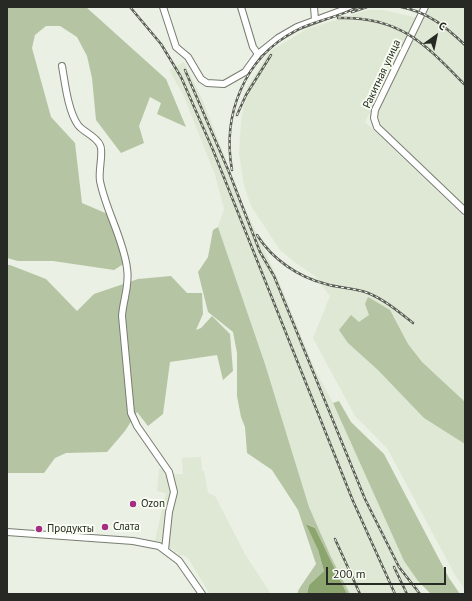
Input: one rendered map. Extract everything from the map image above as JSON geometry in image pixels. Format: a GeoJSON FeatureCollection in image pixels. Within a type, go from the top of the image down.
{"type":"FeatureCollection","features":[{"type":"Feature","properties":{"kind":"street"},"geometry":{"type":"LineString","coordinates":[[163,7],[176,47],[188,57],[197,74],[207,83],[224,84],[246,72],[258,54],[278,38],[297,27],[350,7]]}},
{"type":"Feature","properties":{"kind":"street"},"geometry":{"type":"LineString","coordinates":[[240,7],[253,48],[258,54]]}},
{"type":"Feature","properties":{"kind":"street"},"geometry":{"type":"LineString","coordinates":[[314,7],[314,20]]}},
{"type":"Feature","properties":{"kind":"street","name":"Ракитная улица"},"geometry":{"type":"LineString","coordinates":[[425,7],[375,110],[374,118],[377,127],[465,211]]}},
{"type":"Feature","properties":{"kind":"street"},"geometry":{"type":"LineString","coordinates":[[62,66],[70,104],[78,125],[100,144],[102,150],[98,168],[100,181],[123,249],[128,269],[128,286],[122,305],[122,316],[131,413],[137,426],[169,472],[174,492],[169,512],[165,550]]}},
{"type":"Feature","properties":{"kind":"street"},"geometry":{"type":"LineString","coordinates":[[7,532],[134,541],[149,544],[165,550],[179,561],[202,594]]}},
{"type":"Feature","properties":{"kind":"shaded area"},"geometry":{"type":"Polygon","coordinates":[[[7,7],[86,7],[166,79],[186,127],[157,114],[161,103],[150,97],[139,126],[144,143],[121,153],[96,120],[92,78],[87,56],[77,37],[60,26],[46,26],[35,35],[32,48],[51,117],[75,143],[82,203],[110,215],[125,263],[114,270],[53,261],[18,261],[7,258],[7,7]]]}},
{"type":"Feature","properties":{"kind":"shaded area"},"geometry":{"type":"Polygon","coordinates":[[[430,7],[465,7],[465,206],[380,124],[378,115],[383,100],[430,7]]]}},
{"type":"Feature","properties":{"kind":"shaded area"},"geometry":{"type":"Polygon","coordinates":[[[368,10],[384,10],[417,18],[365,122],[465,218],[465,590],[454,573],[387,448],[355,416],[313,338],[330,296],[315,276],[280,250],[251,206],[244,185],[239,153],[241,122],[247,88],[270,51],[307,29],[368,10]]]}},
{"type":"Feature","properties":{"kind":"shaded area"},"geometry":{"type":"Polygon","coordinates":[[[184,62],[203,101],[244,206],[277,277],[315,370],[333,403],[404,561],[418,581],[419,594],[350,594],[331,557],[309,507],[265,364],[218,227],[224,209],[215,175],[183,94],[169,70],[184,62]]]}},
{"type":"Feature","properties":{"kind":"shaded area"},"geometry":{"type":"Polygon","coordinates":[[[218,227],[265,364],[309,507],[331,557],[350,594],[347,594],[315,528],[307,524],[318,550],[324,571],[309,585],[307,594],[297,594],[316,564],[298,510],[272,470],[247,453],[245,427],[241,417],[237,396],[237,353],[233,332],[208,312],[198,272],[208,257],[213,230],[218,227]]]}},
{"type":"Feature","properties":{"kind":"shaded area"},"geometry":{"type":"Polygon","coordinates":[[[7,265],[46,279],[77,311],[94,294],[138,279],[171,276],[187,293],[202,293],[203,314],[196,330],[201,328],[212,316],[230,334],[233,371],[223,380],[217,355],[170,362],[163,414],[148,426],[137,412],[125,431],[107,452],[66,453],[55,458],[44,473],[7,473],[7,265]]]}},
{"type":"Feature","properties":{"kind":"shaded area"},"geometry":{"type":"Polygon","coordinates":[[[368,297],[390,310],[408,344],[422,362],[465,402],[465,444],[424,418],[378,370],[348,343],[339,330],[351,315],[359,322],[369,315],[365,304],[368,297]]]}},
{"type":"Feature","properties":{"kind":"shaded area"},"geometry":{"type":"Polygon","coordinates":[[[339,401],[351,422],[384,454],[449,578],[460,594],[431,594],[418,581],[404,561],[333,403],[339,401]]]}},
{"type":"Feature","properties":{"kind":"shaded area"},"geometry":{"type":"Polygon","coordinates":[[[201,457],[202,471],[204,471],[208,493],[215,496],[245,554],[271,594],[210,594],[188,558],[183,555],[179,556],[178,552],[175,553],[174,549],[171,549],[163,542],[155,540],[166,493],[157,491],[159,469],[170,468],[172,474],[183,474],[182,458],[201,457]]]}},
{"type":"Feature","properties":{"kind":"shaded area"},"geometry":{"type":"Polygon","coordinates":[[[306,524],[315,528],[347,594],[307,594],[309,585],[324,571],[318,550],[306,524]]]}},
{"type":"Feature","properties":{"kind":"railway"},"geometry":{"type":"LineString","coordinates":[[130,7],[161,44],[181,77],[213,150],[353,501],[395,594]]}},
{"type":"Feature","properties":{"kind":"railway"},"geometry":{"type":"LineString","coordinates":[[232,170],[230,129],[234,109],[250,72],[262,56],[277,42],[295,31],[310,24],[350,11],[357,7]]}},
{"type":"Feature","properties":{"kind":"railway"},"geometry":{"type":"LineString","coordinates":[[352,12],[367,7]]}},
{"type":"Feature","properties":{"kind":"railway"},"geometry":{"type":"LineString","coordinates":[[401,7],[411,9],[428,16],[451,32],[465,45]]}},
{"type":"Feature","properties":{"kind":"railway"},"geometry":{"type":"LineString","coordinates":[[338,18],[378,22],[410,35],[424,45],[465,85]]}},
{"type":"Feature","properties":{"kind":"railway"},"geometry":{"type":"LineString","coordinates":[[237,115],[246,95],[271,55]]}},
{"type":"Feature","properties":{"kind":"railway"},"geometry":{"type":"LineString","coordinates":[[185,70],[229,172],[260,252],[274,276],[365,499],[399,567],[420,594]]}},
{"type":"Feature","properties":{"kind":"railway"},"geometry":{"type":"LineString","coordinates":[[257,235],[270,252],[296,272],[326,284],[368,293],[386,303],[413,323]]}},
{"type":"Feature","properties":{"kind":"railway"},"geometry":{"type":"LineString","coordinates":[[335,539],[360,594]]}},
{"type":"Feature","properties":{"kind":"railway"},"geometry":{"type":"LineString","coordinates":[[394,567],[407,594]]}},
{"type":"Feature","properties":{"kind":"place","name":"Ozon"},"geometry":{"type":"Point","coordinates":[133,504]}},
{"type":"Feature","properties":{"kind":"place","name":"Слата"},"geometry":{"type":"Point","coordinates":[105,527]}},
{"type":"Feature","properties":{"kind":"place","name":"Продукты"},"geometry":{"type":"Point","coordinates":[39,529]}}]}
